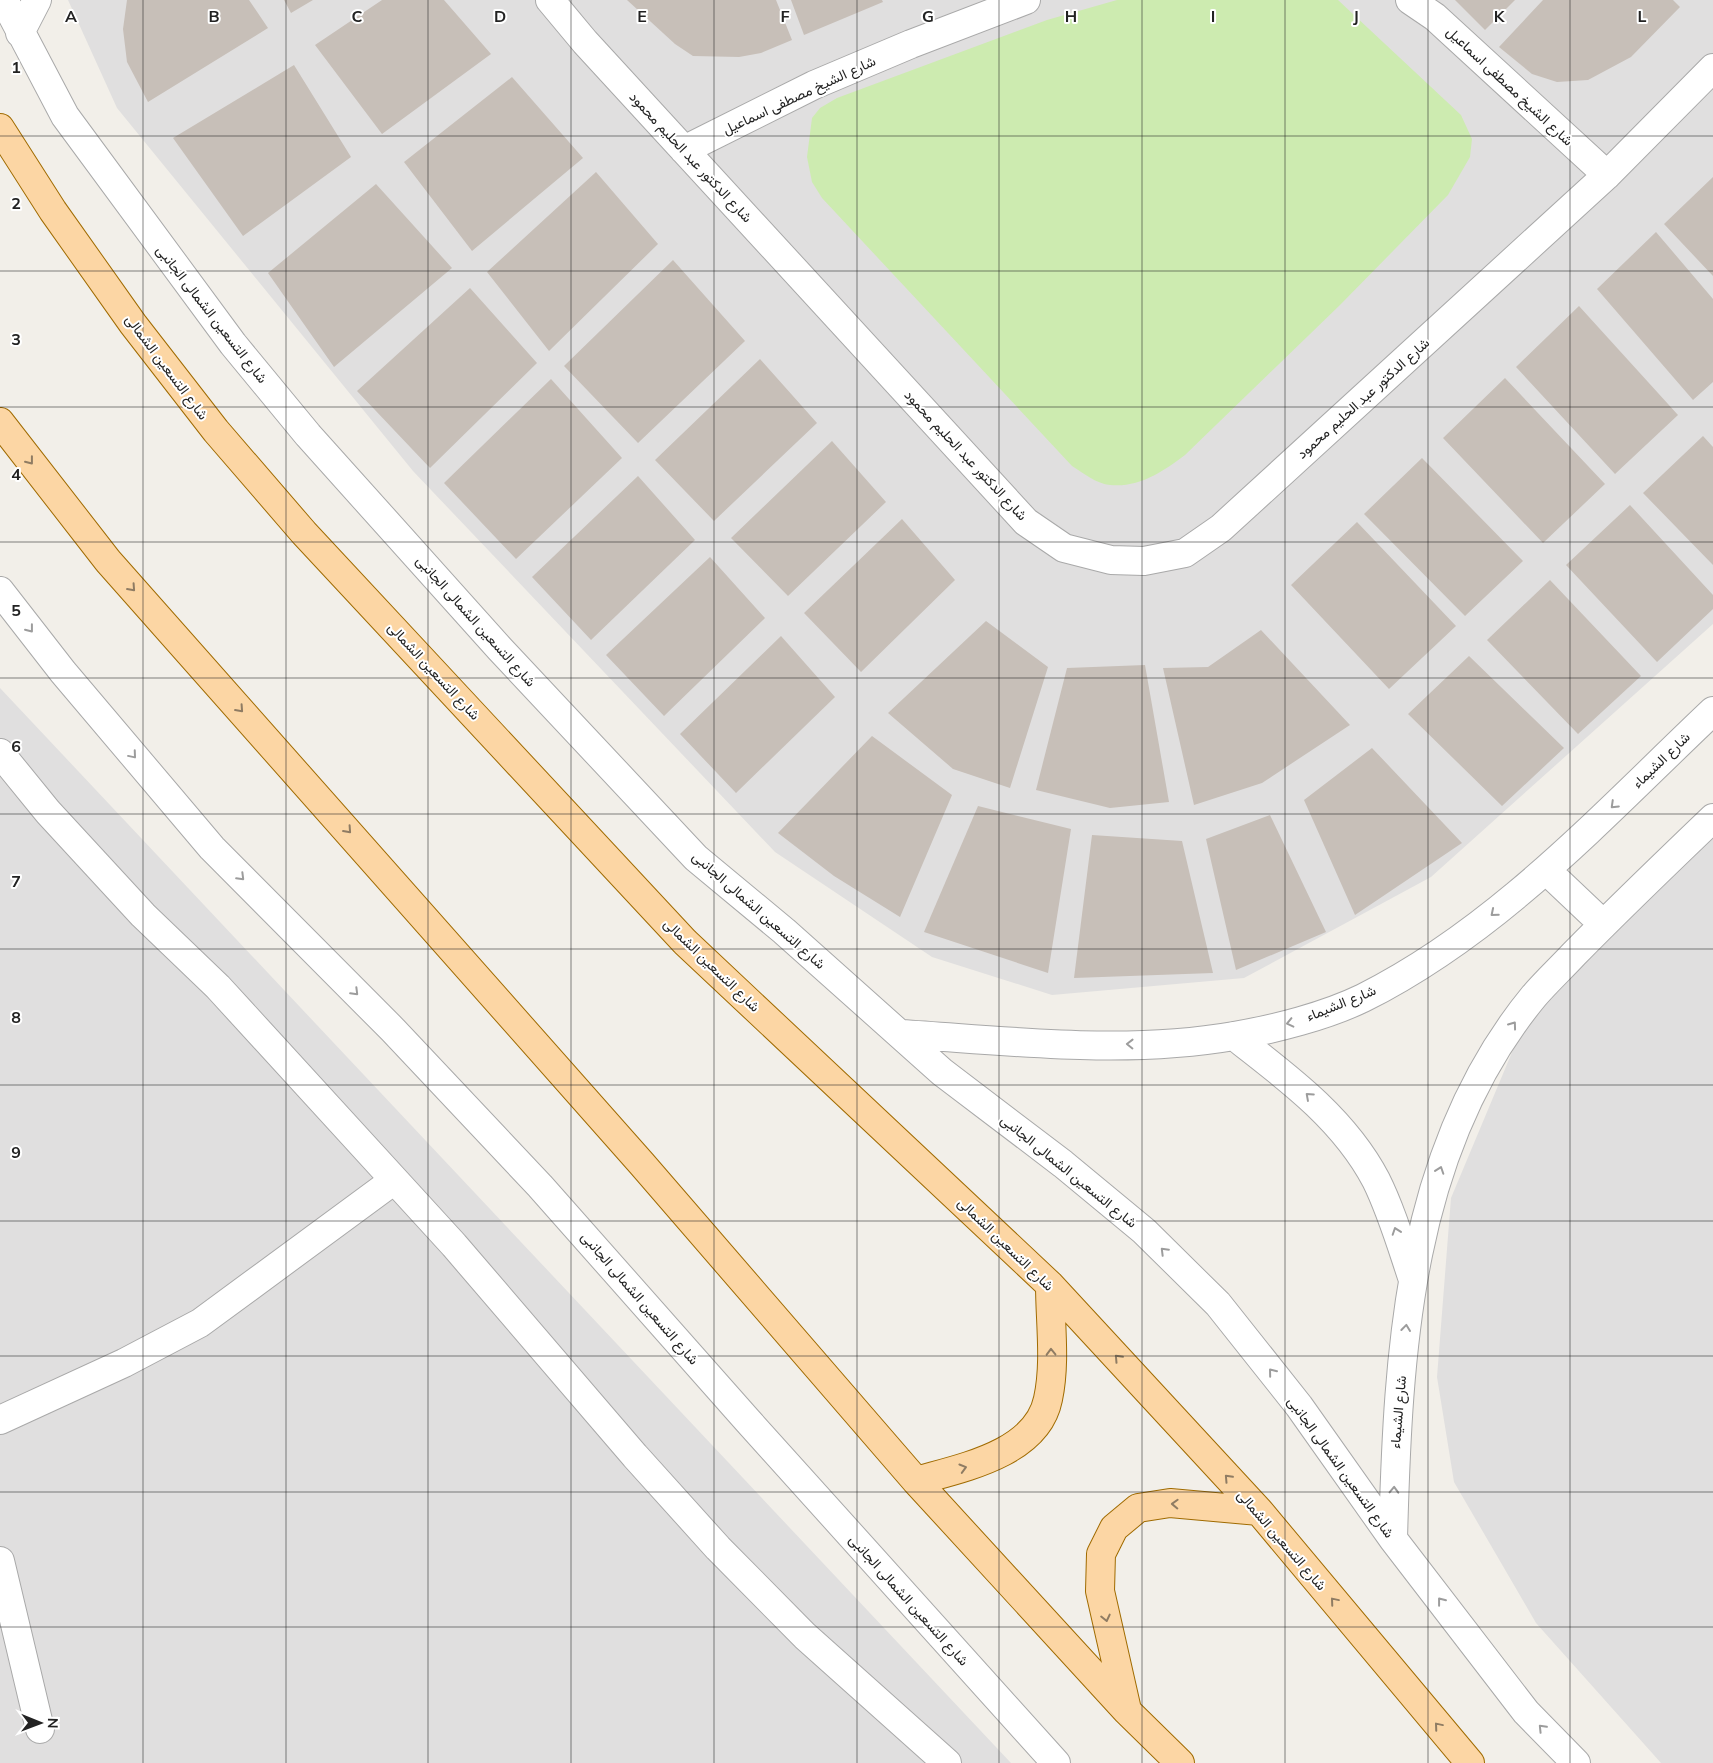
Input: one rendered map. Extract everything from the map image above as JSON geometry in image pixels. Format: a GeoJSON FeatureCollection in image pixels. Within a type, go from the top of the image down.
{"type":"FeatureCollection","features":[{"type":"Feature","properties":{"kind":"main road","name":"شارع التسعين الشمالى"},"geometry":{"type":"LineString","coordinates":[[0,128],[53,211],[133,324],[216,431],[304,533],[685,942],[1050,1285],[1259,1511],[1470,1763]]}},
{"type":"Feature","properties":{"kind":"main road"},"geometry":{"type":"LineString","coordinates":[[0,422],[108,561],[623,1141],[916,1481],[1127,1711],[1180,1763]]}},
{"type":"Feature","properties":{"kind":"main road"},"geometry":{"type":"LineString","coordinates":[[916,1481],[977,1464],[1009,1450],[1034,1429],[1048,1400],[1051,1366],[1050,1285]]}},
{"type":"Feature","properties":{"kind":"main road"},"geometry":{"type":"LineString","coordinates":[[1127,1711],[1100,1591],[1101,1554],[1114,1528],[1138,1508],[1170,1503],[1259,1511]]}},
{"type":"Feature","properties":{"kind":"street","name":"شارع التسعين الشمالى الجانبى"},"geometry":{"type":"LineString","coordinates":[[4,0],[65,116],[233,344],[308,435],[500,649],[696,858],[784,931],[942,1072],[1063,1164],[1144,1231],[1218,1304],[1299,1406],[1392,1539],[1526,1712],[1576,1763]]}},
{"type":"Feature","properties":{"kind":"street"},"geometry":{"type":"LineString","coordinates":[[20,33],[37,0]]}},
{"type":"Feature","properties":{"kind":"street","name":"شارع الدكتور عبد الحليم محمود"},"geometry":{"type":"LineString","coordinates":[[550,0],[684,150],[1026,522],[1064,548],[1111,560],[1144,561],[1185,553],[1221,528],[1607,175],[1713,68]]}},
{"type":"Feature","properties":{"kind":"street","name":"شارع الشيخ مصطفى اسماعيل"},"geometry":{"type":"LineString","coordinates":[[684,150],[814,85],[911,44],[1026,0]]}},
{"type":"Feature","properties":{"kind":"street","name":"شارع الشيخ مصطفى اسماعيل"},"geometry":{"type":"LineString","coordinates":[[1410,0],[1435,17],[1607,175]]}},
{"type":"Feature","properties":{"kind":"street","name":"شارع التسعين الشمالى الجانبى"},"geometry":{"type":"LineString","coordinates":[[0,591],[64,672],[212,848],[393,1030],[540,1186],[748,1421],[1056,1763]]}},
{"type":"Feature","properties":{"kind":"street","name":"شارع الشيماء"},"geometry":{"type":"LineString","coordinates":[[901,1034],[1056,1043],[1153,1044],[1234,1036],[1299,1021],[1361,998],[1419,966],[1487,919],[1546,870],[1713,711]]}},
{"type":"Feature","properties":{"kind":"street"},"geometry":{"type":"LineString","coordinates":[[0,752],[48,812],[142,915],[218,988],[393,1181],[454,1245],[629,1449],[718,1548],[805,1636],[947,1763]]}},
{"type":"Feature","properties":{"kind":"street","name":"شارع الشيماء"},"geometry":{"type":"LineString","coordinates":[[1392,1539],[1396,1436],[1412,1277],[1432,1192],[1457,1120],[1492,1055],[1534,996],[1603,924],[1713,818]]}},
{"type":"Feature","properties":{"kind":"street"},"geometry":{"type":"LineString","coordinates":[[1546,870],[1603,924]]}},
{"type":"Feature","properties":{"kind":"street"},"geometry":{"type":"LineString","coordinates":[[1234,1036],[1312,1098],[1344,1132],[1375,1179],[1412,1277]]}},
{"type":"Feature","properties":{"kind":"street"},"geometry":{"type":"LineString","coordinates":[[0,1420],[124,1363],[200,1323],[393,1181]]}},
{"type":"Feature","properties":{"kind":"street"},"geometry":{"type":"LineString","coordinates":[[0,1561],[40,1729]]}},
{"type":"Feature","properties":{"kind":"shaded area"},"geometry":{"type":"Polygon","coordinates":[[[68,0],[1713,0],[1713,624],[1431,877],[1244,978],[1052,995],[932,957],[775,852],[413,471],[117,108],[68,0]]]}},
{"type":"Feature","properties":{"kind":"shaded area"},"geometry":{"type":"Polygon","coordinates":[[[0,688],[1011,1763],[0,1763],[0,688]]]}},
{"type":"Feature","properties":{"kind":"shaded area"},"geometry":{"type":"Polygon","coordinates":[[[1713,836],[1713,1763],[1661,1763],[1536,1623],[1454,1482],[1437,1377],[1451,1198],[1523,1026],[1583,954],[1713,836]]]}},
{"type":"Feature","properties":{"kind":"green space"},"geometry":{"type":"Polygon","coordinates":[[[1117,0],[1338,0],[1461,115],[1472,139],[1470,157],[1448,195],[1340,305],[1185,455],[1168,467],[1141,481],[1131,484],[1110,485],[1090,478],[1072,466],[822,198],[812,182],[807,157],[812,118],[820,108],[837,98],[1047,20],[1117,0]]]}},
{"type":"Feature","properties":{"kind":"building"},"geometry":{"type":"Polygon","coordinates":[[[127,0],[249,0],[268,28],[148,102],[127,62],[123,29],[127,0]]]}},
{"type":"Feature","properties":{"kind":"building"},"geometry":{"type":"Polygon","coordinates":[[[284,0],[313,0],[291,13],[284,0]]]}},
{"type":"Feature","properties":{"kind":"building"},"geometry":{"type":"Polygon","coordinates":[[[382,0],[444,0],[491,54],[382,134],[315,45],[382,0]]]}},
{"type":"Feature","properties":{"kind":"building"},"geometry":{"type":"Polygon","coordinates":[[[627,0],[776,0],[792,40],[761,53],[739,57],[693,56],[675,44],[627,0]]]}},
{"type":"Feature","properties":{"kind":"building"},"geometry":{"type":"Polygon","coordinates":[[[791,0],[882,0],[883,2],[804,35],[791,0]]]}},
{"type":"Feature","properties":{"kind":"building"},"geometry":{"type":"Polygon","coordinates":[[[1455,0],[1515,0],[1485,30],[1455,0]]]}},
{"type":"Feature","properties":{"kind":"building"},"geometry":{"type":"Polygon","coordinates":[[[1543,0],[1673,0],[1680,7],[1631,57],[1588,80],[1557,82],[1532,74],[1499,47],[1543,0]]]}},
{"type":"Feature","properties":{"kind":"building"},"geometry":{"type":"Polygon","coordinates":[[[294,65],[351,157],[243,236],[173,138],[294,65]]]}},
{"type":"Feature","properties":{"kind":"building"},"geometry":{"type":"Polygon","coordinates":[[[512,77],[583,158],[472,251],[404,162],[512,77]]]}},
{"type":"Feature","properties":{"kind":"building"},"geometry":{"type":"Polygon","coordinates":[[[596,172],[658,244],[549,351],[487,272],[596,172]]]}},
{"type":"Feature","properties":{"kind":"building"},"geometry":{"type":"Polygon","coordinates":[[[1713,177],[1713,276],[1664,224],[1713,177]]]}},
{"type":"Feature","properties":{"kind":"building"},"geometry":{"type":"Polygon","coordinates":[[[376,184],[452,268],[334,367],[268,273],[376,184]]]}},
{"type":"Feature","properties":{"kind":"building"},"geometry":{"type":"Polygon","coordinates":[[[1656,232],[1713,299],[1713,382],[1693,400],[1597,289],[1656,232]]]}},
{"type":"Feature","properties":{"kind":"building"},"geometry":{"type":"Polygon","coordinates":[[[673,260],[745,341],[638,443],[564,366],[673,260]]]}},
{"type":"Feature","properties":{"kind":"building"},"geometry":{"type":"Polygon","coordinates":[[[470,288],[537,363],[430,468],[357,391],[470,288]]]}},
{"type":"Feature","properties":{"kind":"building"},"geometry":{"type":"Polygon","coordinates":[[[1579,306],[1678,415],[1615,474],[1516,367],[1579,306]]]}},
{"type":"Feature","properties":{"kind":"building"},"geometry":{"type":"Polygon","coordinates":[[[760,359],[817,423],[714,521],[655,460],[760,359]]]}},
{"type":"Feature","properties":{"kind":"building"},"geometry":{"type":"Polygon","coordinates":[[[1505,378],[1605,484],[1543,543],[1443,438],[1505,378]]]}},
{"type":"Feature","properties":{"kind":"building"},"geometry":{"type":"Polygon","coordinates":[[[551,379],[622,458],[516,559],[444,483],[551,379]]]}},
{"type":"Feature","properties":{"kind":"building"},"geometry":{"type":"Polygon","coordinates":[[[1703,436],[1713,447],[1713,565],[1643,493],[1703,436]]]}},
{"type":"Feature","properties":{"kind":"building"},"geometry":{"type":"Polygon","coordinates":[[[832,441],[886,502],[788,596],[731,538],[832,441]]]}},
{"type":"Feature","properties":{"kind":"building"},"geometry":{"type":"Polygon","coordinates":[[[1422,458],[1523,561],[1465,616],[1364,514],[1422,458]]]}},
{"type":"Feature","properties":{"kind":"building"},"geometry":{"type":"Polygon","coordinates":[[[638,476],[695,540],[591,640],[532,577],[638,476]]]}},
{"type":"Feature","properties":{"kind":"building"},"geometry":{"type":"Polygon","coordinates":[[[1630,505],[1713,595],[1713,609],[1657,662],[1566,565],[1630,505]]]}},
{"type":"Feature","properties":{"kind":"building"},"geometry":{"type":"Polygon","coordinates":[[[902,519],[955,580],[861,672],[804,613],[902,519]]]}},
{"type":"Feature","properties":{"kind":"building"},"geometry":{"type":"Polygon","coordinates":[[[1357,522],[1456,626],[1389,689],[1291,585],[1357,522]]]}},
{"type":"Feature","properties":{"kind":"building"},"geometry":{"type":"Polygon","coordinates":[[[710,557],[765,618],[664,716],[606,655],[710,557]]]}},
{"type":"Feature","properties":{"kind":"building"},"geometry":{"type":"Polygon","coordinates":[[[1550,580],[1641,676],[1578,734],[1487,640],[1550,580]]]}},
{"type":"Feature","properties":{"kind":"building"},"geometry":{"type":"Polygon","coordinates":[[[986,621],[1048,667],[1010,788],[953,769],[888,713],[986,621]]]}},
{"type":"Feature","properties":{"kind":"building"},"geometry":{"type":"Polygon","coordinates":[[[1261,630],[1350,725],[1262,783],[1194,805],[1163,668],[1208,667],[1261,630]]]}},
{"type":"Feature","properties":{"kind":"building"},"geometry":{"type":"Polygon","coordinates":[[[781,636],[835,697],[736,793],[680,734],[781,636]]]}},
{"type":"Feature","properties":{"kind":"building"},"geometry":{"type":"Polygon","coordinates":[[[1469,656],[1564,748],[1502,806],[1408,714],[1469,656]]]}},
{"type":"Feature","properties":{"kind":"building"},"geometry":{"type":"Polygon","coordinates":[[[1145,665],[1169,802],[1110,808],[1036,790],[1067,668],[1145,665]]]}},
{"type":"Feature","properties":{"kind":"building"},"geometry":{"type":"Polygon","coordinates":[[[872,736],[952,795],[900,917],[834,876],[778,833],[872,736]]]}},
{"type":"Feature","properties":{"kind":"building"},"geometry":{"type":"Polygon","coordinates":[[[1372,748],[1462,843],[1355,915],[1304,800],[1372,748]]]}},
{"type":"Feature","properties":{"kind":"building"},"geometry":{"type":"Polygon","coordinates":[[[978,806],[1071,829],[1048,973],[924,932],[978,806]]]}},
{"type":"Feature","properties":{"kind":"building"},"geometry":{"type":"Polygon","coordinates":[[[1270,815],[1326,932],[1236,970],[1206,839],[1270,815]]]}},
{"type":"Feature","properties":{"kind":"building"},"geometry":{"type":"Polygon","coordinates":[[[1092,835],[1182,841],[1213,973],[1074,978],[1092,835]]]}}]}
